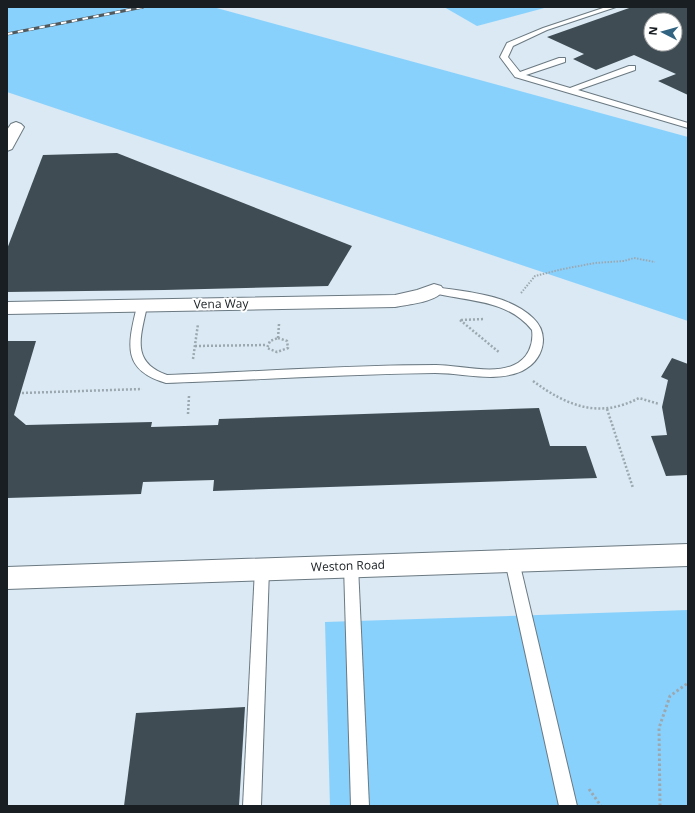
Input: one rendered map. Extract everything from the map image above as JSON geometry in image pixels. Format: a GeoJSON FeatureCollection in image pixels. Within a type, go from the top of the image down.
{"type":"FeatureCollection","features":[{"type":"Feature","properties":{"kind":"main road"},"geometry":{"type":"LineString","coordinates":[[7,146],[16,127]]}},
{"type":"Feature","properties":{"kind":"main road","name":"Vena Way"},"geometry":{"type":"LineString","coordinates":[[7,308],[395,301],[422,295],[434,290]]}},
{"type":"Feature","properties":{"kind":"main road","name":"Weston Road"},"geometry":{"type":"LineString","coordinates":[[7,578],[688,555]]}},
{"type":"Feature","properties":{"kind":"lane"},"geometry":{"type":"LineString","coordinates":[[614,7],[545,29],[510,45],[504,57],[518,75],[688,126]]}},
{"type":"Feature","properties":{"kind":"lane"},"geometry":{"type":"LineString","coordinates":[[518,75],[562,60]]}},
{"type":"Feature","properties":{"kind":"lane"},"geometry":{"type":"LineString","coordinates":[[569,91],[632,68]]}},
{"type":"Feature","properties":{"kind":"lane"},"geometry":{"type":"LineString","coordinates":[[142,306],[134,350],[136,357],[148,373],[166,379],[439,369],[491,372],[517,368],[528,361],[533,354],[538,340],[537,329],[518,311],[496,302],[434,290]]}},
{"type":"Feature","properties":{"kind":"lane"},"geometry":{"type":"LineString","coordinates":[[512,561],[568,806]]}},
{"type":"Feature","properties":{"kind":"lane"},"geometry":{"type":"LineString","coordinates":[[351,566],[360,806]]}},
{"type":"Feature","properties":{"kind":"lane"},"geometry":{"type":"LineString","coordinates":[[252,806],[262,569]]}},
{"type":"Feature","properties":{"kind":"path"},"geometry":{"type":"LineString","coordinates":[[528,284],[535,276],[580,265],[624,261],[634,258],[655,262]]}},
{"type":"Feature","properties":{"kind":"path"},"geometry":{"type":"LineString","coordinates":[[460,320],[517,368],[562,401],[585,407],[607,409],[624,406],[639,398],[659,404]]}},
{"type":"Feature","properties":{"kind":"path"},"geometry":{"type":"LineString","coordinates":[[278,338],[279,324]]}},
{"type":"Feature","properties":{"kind":"path"},"geometry":{"type":"LineString","coordinates":[[278,338],[287,341],[289,346],[286,350],[275,353],[269,350],[267,345],[269,341],[278,338]]}},
{"type":"Feature","properties":{"kind":"path"},"geometry":{"type":"LineString","coordinates":[[195,346],[267,345]]}},
{"type":"Feature","properties":{"kind":"path"},"geometry":{"type":"LineString","coordinates":[[22,393],[142,389]]}},
{"type":"Feature","properties":{"kind":"path"},"geometry":{"type":"LineString","coordinates":[[607,409],[634,488]]}},
{"type":"Feature","properties":{"kind":"path"},"geometry":{"type":"LineString","coordinates":[[660,806],[659,728],[670,696],[688,683]]}},
{"type":"Feature","properties":{"kind":"shaded area"},"geometry":{"type":"Polygon","coordinates":[[[7,7],[213,7],[688,137],[688,321],[7,92],[7,7]]]}},
{"type":"Feature","properties":{"kind":"shaded area"},"geometry":{"type":"Polygon","coordinates":[[[444,7],[548,7],[477,26],[444,7]]]}},
{"type":"Feature","properties":{"kind":"shaded area"},"geometry":{"type":"Polygon","coordinates":[[[688,610],[688,806],[330,806],[325,622],[688,610]]]}},
{"type":"Feature","properties":{"kind":"building"},"geometry":{"type":"Polygon","coordinates":[[[632,7],[688,7],[688,95],[658,81],[676,74],[634,55],[596,70],[573,59],[584,54],[547,37],[632,7]]]}},
{"type":"Feature","properties":{"kind":"building"},"geometry":{"type":"Polygon","coordinates":[[[117,153],[352,246],[328,286],[7,292],[7,249],[43,155],[117,153]]]}},
{"type":"Feature","properties":{"kind":"building"},"geometry":{"type":"Polygon","coordinates":[[[7,341],[36,341],[14,415],[26,425],[152,422],[151,427],[218,425],[219,419],[539,408],[550,446],[586,446],[597,478],[213,491],[214,480],[143,482],[141,494],[7,498],[7,341]]]}},
{"type":"Feature","properties":{"kind":"building"},"geometry":{"type":"Polygon","coordinates":[[[672,358],[688,364],[688,475],[666,476],[651,436],[667,435],[662,407],[668,380],[661,377],[672,358]]]}},
{"type":"Feature","properties":{"kind":"building"},"geometry":{"type":"Polygon","coordinates":[[[245,707],[239,806],[124,806],[136,713],[245,707]]]}},
{"type":"Feature","properties":{"kind":"railway"},"geometry":{"type":"LineString","coordinates":[[7,34],[143,7]]}}]}
